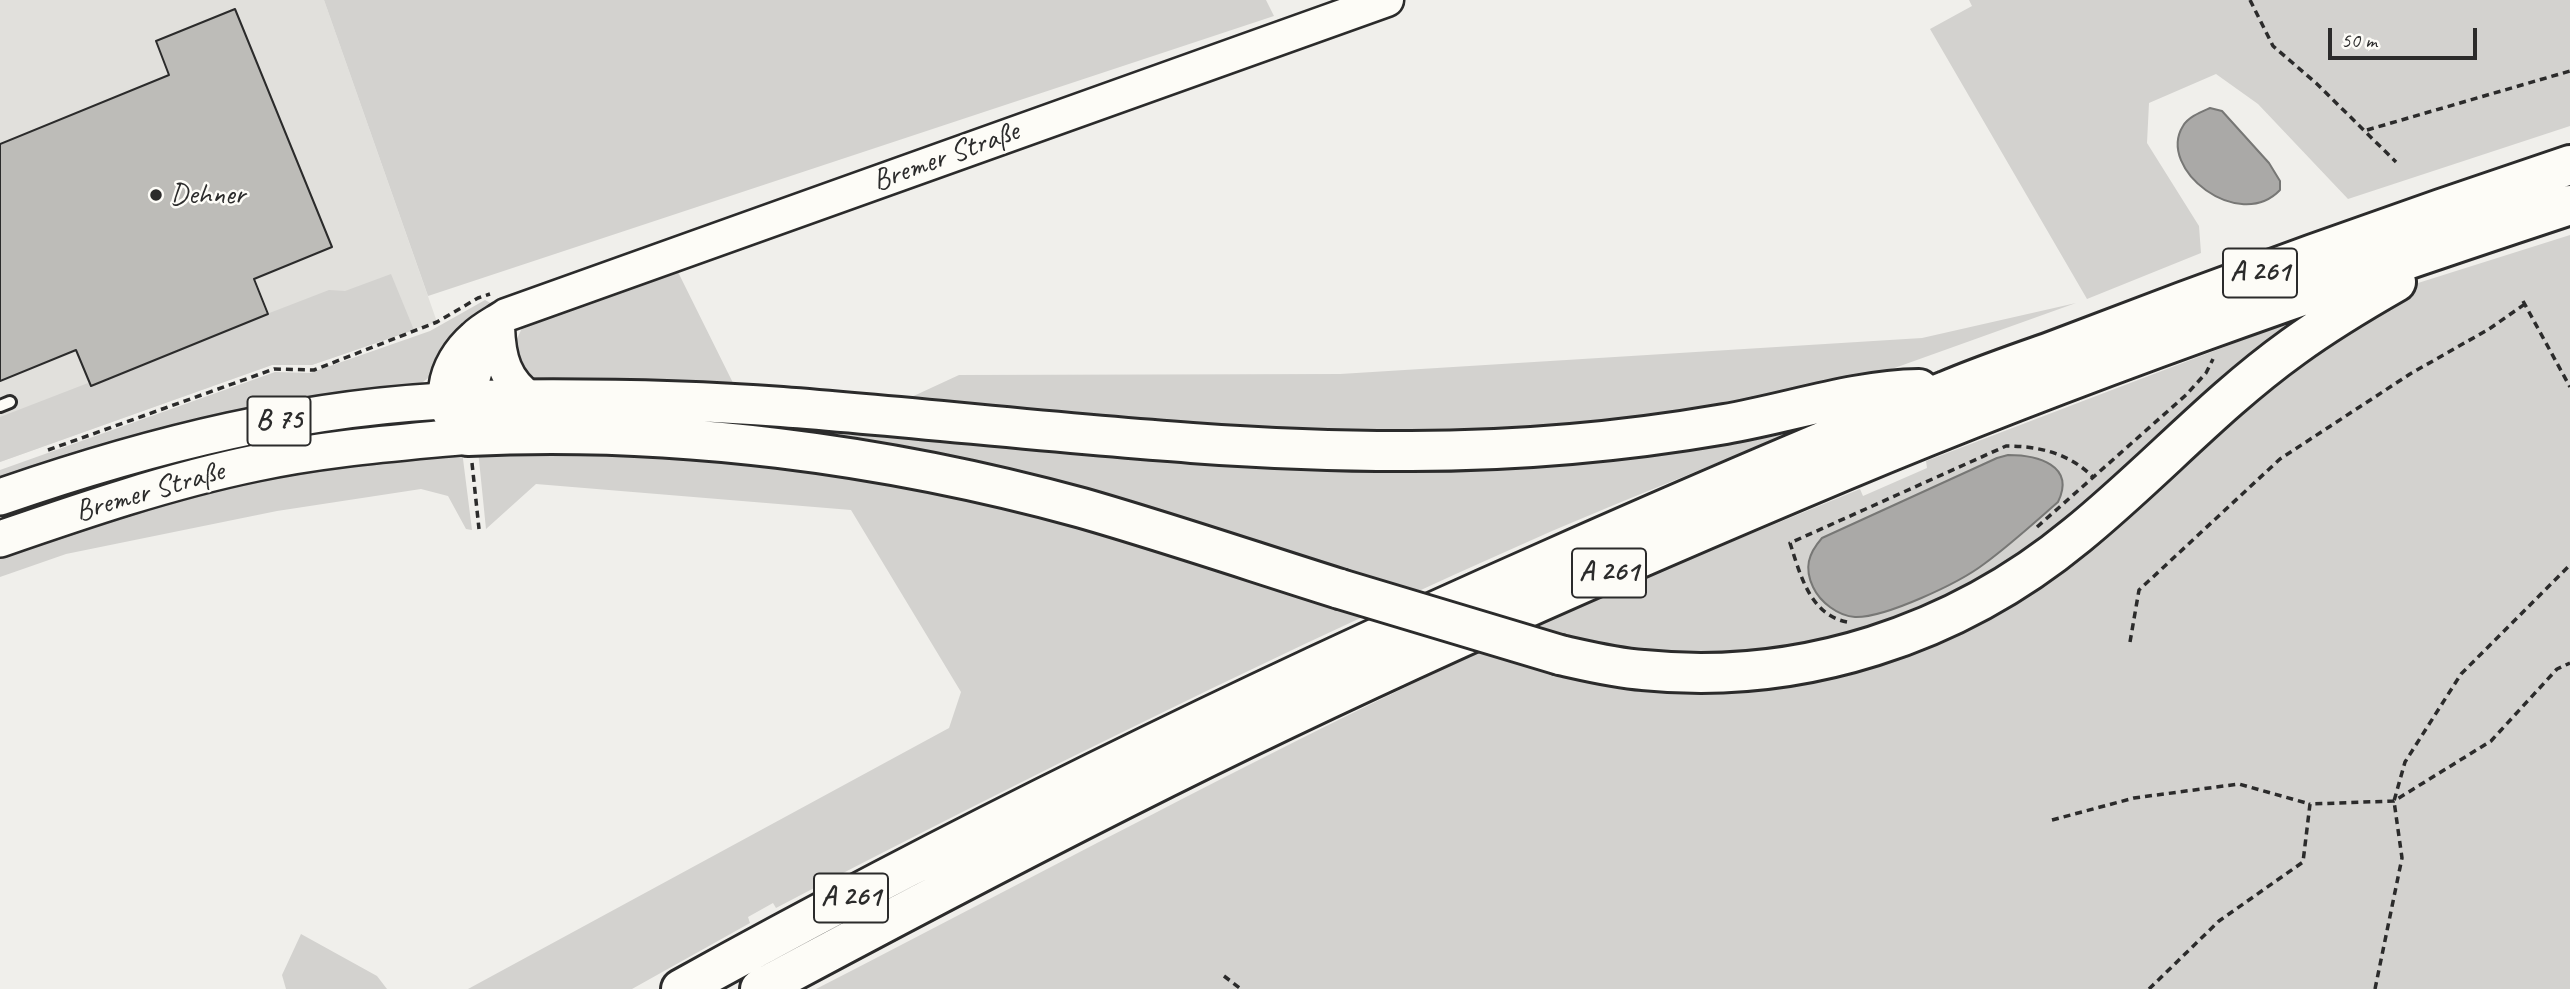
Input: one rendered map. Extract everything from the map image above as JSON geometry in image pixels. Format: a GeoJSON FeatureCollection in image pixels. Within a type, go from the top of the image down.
{"type":"FeatureCollection","features":[{"type":"Feature","properties":{"kind":"highway","name":"A 261"},"geometry":{"type":"LineString","coordinates":[[681,989],[853,896],[1163,737],[1434,611],[1722,484],[1953,388],[2168,306],[2400,222],[2570,165]]}},
{"type":"Feature","properties":{"kind":"highway","name":"A 261"},"geometry":{"type":"LineString","coordinates":[[760,989],[1166,777],[1384,674],[1846,470],[2014,403],[2224,325],[2570,205]]}},
{"type":"Feature","properties":{"kind":"highway"},"geometry":{"type":"LineString","coordinates":[[460,413],[535,434],[676,439],[779,449],[957,478],[1080,508],[1560,654],[1644,671],[1748,671],[1840,656],[1887,643],[1929,627],[1990,596],[2055,553],[2129,491],[2245,385],[2292,347],[2386,288],[2490,231]]}},
{"type":"Feature","properties":{"kind":"highway"},"geometry":{"type":"LineString","coordinates":[[460,413],[531,399],[606,399],[778,407],[1149,439],[1305,449],[1415,452],[1527,448],[1639,438],[1739,421],[1889,389],[1953,388]]}},
{"type":"Feature","properties":{"kind":"main road","name":"Bremer Straße"},"geometry":{"type":"LineString","coordinates":[[502,321],[1387,0]]}},
{"type":"Feature","properties":{"kind":"main road"},"geometry":{"type":"LineString","coordinates":[[502,321],[501,362],[511,381],[531,399]]}},
{"type":"Feature","properties":{"kind":"main road"},"geometry":{"type":"LineString","coordinates":[[460,413],[487,343],[502,321]]}},
{"type":"Feature","properties":{"kind":"main road","name":"Bremer Straße"},"geometry":{"type":"LineString","coordinates":[[0,497],[117,460],[248,427],[309,415],[460,413]]}},
{"type":"Feature","properties":{"kind":"main road","name":"Bremer Straße"},"geometry":{"type":"LineString","coordinates":[[0,538],[124,498],[256,463],[329,450],[460,413]]}},
{"type":"Feature","properties":{"kind":"path"},"geometry":{"type":"LineString","coordinates":[[2250,0],[2273,46],[2396,162]]}},
{"type":"Feature","properties":{"kind":"path"},"geometry":{"type":"LineString","coordinates":[[2366,131],[2570,72]]}},
{"type":"Feature","properties":{"kind":"path"},"geometry":{"type":"LineString","coordinates":[[40,453],[274,369],[314,369],[437,322],[478,298]]}},
{"type":"Feature","properties":{"kind":"path"},"geometry":{"type":"LineString","coordinates":[[2130,642],[2139,590],[2280,459],[2410,374],[2488,329],[2524,303],[2570,387]]}},
{"type":"Feature","properties":{"kind":"path"},"geometry":{"type":"LineString","coordinates":[[2028,534],[2186,395],[2206,373],[2214,358],[2224,325]]}},
{"type":"Feature","properties":{"kind":"path"},"geometry":{"type":"LineString","coordinates":[[460,413],[479,529]]}},
{"type":"Feature","properties":{"kind":"path"},"geometry":{"type":"LineString","coordinates":[[1852,623],[1839,621],[1825,613],[1812,598],[1804,587],[1790,543],[2006,446],[2025,446],[2064,455],[2093,477]]}},
{"type":"Feature","properties":{"kind":"path"},"geometry":{"type":"LineString","coordinates":[[2375,989],[2402,858],[2394,801],[2405,762],[2461,674],[2570,565]]}},
{"type":"Feature","properties":{"kind":"path"},"geometry":{"type":"LineString","coordinates":[[2052,820],[2134,798],[2239,784],[2310,804],[2394,801],[2491,741],[2557,669],[2570,663]]}},
{"type":"Feature","properties":{"kind":"path"},"geometry":{"type":"LineString","coordinates":[[2148,989],[2219,921],[2303,862],[2310,804]]}},
{"type":"Feature","properties":{"kind":"path"},"geometry":{"type":"LineString","coordinates":[[1224,976],[1241,989]]}},
{"type":"Feature","properties":{"kind":"shaded area"},"geometry":{"type":"Polygon","coordinates":[[[0,0],[324,0],[437,322],[312,365],[272,365],[0,462],[0,0]]]}},
{"type":"Feature","properties":{"kind":"shaded area"},"geometry":{"type":"Polygon","coordinates":[[[324,0],[1266,0],[1274,16],[428,296],[324,0]]]}},
{"type":"Feature","properties":{"kind":"shaded area"},"geometry":{"type":"Polygon","coordinates":[[[1969,0],[2570,0],[2570,126],[2348,199],[2258,104],[2216,74],[2149,103],[2147,143],[2199,226],[2201,253],[2087,299],[1930,29],[1972,6],[1969,0]]]}},
{"type":"Feature","properties":{"kind":"shaded area"},"geometry":{"type":"Polygon","coordinates":[[[2210,108],[2222,111],[2269,163],[2280,181],[2280,190],[2263,201],[2244,204],[2224,200],[2206,190],[2191,176],[2181,160],[2178,143],[2185,123],[2210,108]]]}},
{"type":"Feature","properties":{"kind":"shaded area"},"geometry":{"type":"Polygon","coordinates":[[[2570,235],[2570,989],[816,989],[1220,780],[1382,698],[1513,636],[1661,571],[1860,489],[1863,496],[1927,468],[1926,461],[2295,320],[2289,328],[2200,402],[2113,487],[2068,525],[1992,579],[1938,609],[1880,633],[1852,641],[1741,658],[1690,660],[1640,657],[1567,639],[1543,668],[1652,686],[1727,686],[1805,676],[1859,665],[1940,637],[2029,591],[2112,524],[2196,437],[2288,358],[2334,328],[2418,283],[2570,235]],[[2008,455],[1822,538],[1810,557],[1808,570],[1818,596],[1843,614],[1854,617],[1868,616],[1911,602],[1986,562],[2050,510],[2061,495],[2063,484],[2056,468],[2038,459],[2008,455]]]}},
{"type":"Feature","properties":{"kind":"shaded area"},"geometry":{"type":"Polygon","coordinates":[[[675,266],[738,393],[529,383],[512,349],[524,324],[675,266]]]}},
{"type":"Feature","properties":{"kind":"shaded area"},"geometry":{"type":"Polygon","coordinates":[[[391,274],[414,330],[312,365],[272,365],[0,462],[0,417],[329,290],[345,291],[391,274]]]}},
{"type":"Feature","properties":{"kind":"shaded area"},"geometry":{"type":"Polygon","coordinates":[[[485,300],[494,305],[436,372],[414,389],[0,484],[0,470],[275,372],[310,373],[430,331],[485,300]]]}},
{"type":"Feature","properties":{"kind":"shaded area"},"geometry":{"type":"Polygon","coordinates":[[[2076,303],[1889,370],[1760,399],[1614,425],[1354,440],[892,406],[959,375],[1340,374],[1922,338],[2076,303]]]}},
{"type":"Feature","properties":{"kind":"shaded area"},"geometry":{"type":"Polygon","coordinates":[[[646,410],[1135,451],[1805,419],[1805,427],[1552,531],[1258,666],[968,809],[776,908],[773,903],[748,917],[750,923],[632,989],[468,989],[949,728],[961,692],[851,510],[536,484],[486,529],[478,450],[607,450],[825,468],[1383,582],[1216,535],[646,410]]]}},
{"type":"Feature","properties":{"kind":"shaded area"},"geometry":{"type":"Polygon","coordinates":[[[462,451],[472,530],[466,529],[448,496],[421,489],[277,511],[66,554],[0,577],[0,551],[283,470],[462,451]]]}},
{"type":"Feature","properties":{"kind":"shaded area"},"geometry":{"type":"Polygon","coordinates":[[[2008,455],[2031,457],[2051,465],[2062,479],[2062,489],[2058,502],[2013,542],[1973,572],[1902,606],[1868,616],[1842,614],[1816,593],[1808,567],[1813,550],[1822,538],[2008,455]]]}},
{"type":"Feature","properties":{"kind":"shaded area"},"geometry":{"type":"Polygon","coordinates":[[[301,934],[377,976],[387,989],[286,989],[282,975],[301,934]]]}},
{"type":"Feature","properties":{"kind":"building","name":"Dehner"},"geometry":{"type":"Polygon","coordinates":[[[235,9],[332,247],[254,279],[268,314],[91,386],[76,350],[0,381],[0,144],[169,75],[156,41],[235,9]]]}},
{"type":"Feature","properties":{"kind":"place","name":"Dehner"},"geometry":{"type":"Point","coordinates":[156,195]}}]}
